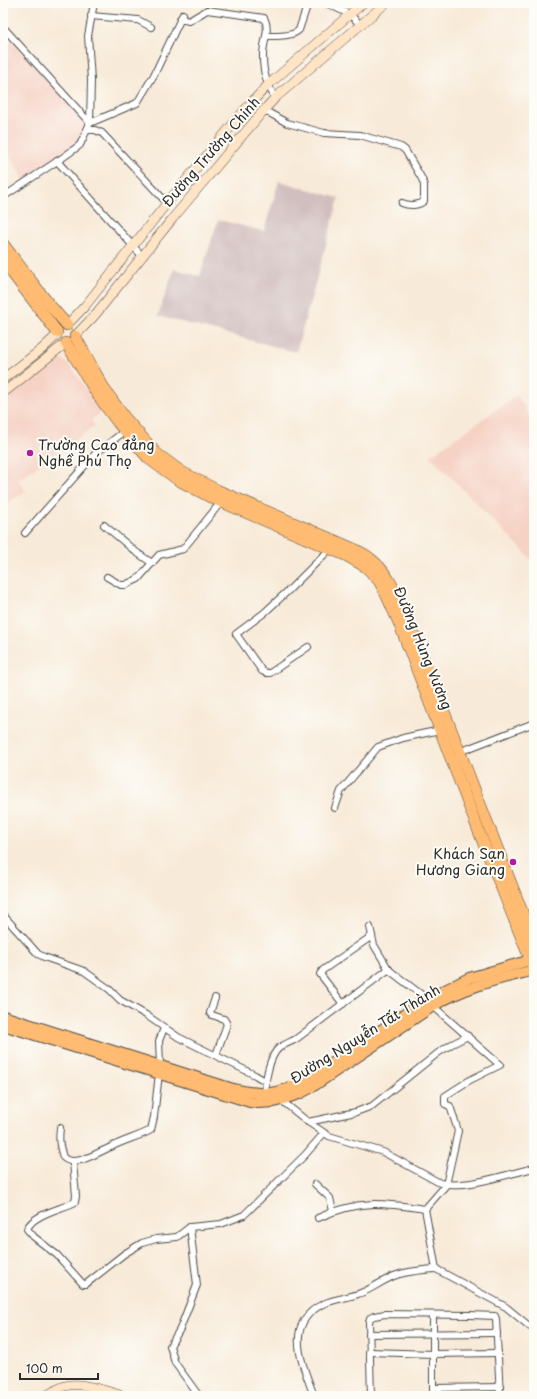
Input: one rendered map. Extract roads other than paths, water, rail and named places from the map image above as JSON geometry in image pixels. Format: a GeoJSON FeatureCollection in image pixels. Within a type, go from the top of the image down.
{"type":"FeatureCollection","features":[{"type":"Feature","properties":{"kind":"highway"},"geometry":{"type":"LineString","coordinates":[[3,244],[48,303],[67,325],[73,329],[72,338],[60,341],[57,333],[3,261]]}},
{"type":"Feature","properties":{"kind":"highway"},"geometry":{"type":"LineString","coordinates":[[57,333],[61,327],[67,325]]}},
{"type":"Feature","properties":{"kind":"highway","name":"Đường Hùng Vương"},"geometry":{"type":"LineString","coordinates":[[72,338],[98,394],[125,431],[149,459],[178,480],[221,502],[334,545],[352,548],[371,559],[383,572],[392,586],[408,619],[455,754],[533,964]]}},
{"type":"Feature","properties":{"kind":"highway","name":"Đường Hùng Vương"},"geometry":{"type":"LineString","coordinates":[[72,338],[105,390],[125,418],[156,453],[182,472],[334,545],[366,567],[379,581],[399,623],[440,730],[455,754],[534,942]]}},
{"type":"Feature","properties":{"kind":"main road","name":"Đường Trường Chinh"},"geometry":{"type":"LineString","coordinates":[[67,325],[85,306],[167,203],[249,105],[268,85],[362,3]]}},
{"type":"Feature","properties":{"kind":"main road","name":"Đường Trường Chinh"},"geometry":{"type":"LineString","coordinates":[[3,393],[72,338],[96,314],[173,218],[264,110],[360,24],[386,3]]}},
{"type":"Feature","properties":{"kind":"main road"},"geometry":{"type":"LineString","coordinates":[[3,379],[42,349],[57,333]]}},
{"type":"Feature","properties":{"kind":"main road","name":"Đường Nguyễn Tất Thành"},"geometry":{"type":"LineString","coordinates":[[3,1025],[230,1088],[250,1093],[266,1094],[286,1089],[308,1080],[436,999],[482,973],[533,964]]}},
{"type":"Feature","properties":{"kind":"main road","name":"Đường Nguyễn Tất Thành"},"geometry":{"type":"LineString","coordinates":[[3,1016],[159,1069],[230,1097],[250,1102],[267,1103],[299,1094],[312,1088],[382,1034]]}},
{"type":"Feature","properties":{"kind":"main road"},"geometry":{"type":"LineString","coordinates":[[46,1396],[66,1386],[73,1385],[124,1396]]}},
{"type":"Feature","properties":{"kind":"street"},"geometry":{"type":"LineString","coordinates":[[3,197],[80,145],[89,126],[91,80],[88,36],[94,3]]}},
{"type":"Feature","properties":{"kind":"street"},"geometry":{"type":"LineString","coordinates":[[267,36],[292,34],[299,30],[308,3]]}},
{"type":"Feature","properties":{"kind":"street"},"geometry":{"type":"LineString","coordinates":[[326,3],[349,14],[360,24]]}},
{"type":"Feature","properties":{"kind":"street"},"geometry":{"type":"LineString","coordinates":[[89,126],[137,103],[154,75],[181,16],[189,21],[207,10],[264,18],[266,21],[267,36],[264,44],[263,56],[265,79],[276,98]]}},
{"type":"Feature","properties":{"kind":"street"},"geometry":{"type":"LineString","coordinates":[[91,16],[138,20],[151,27]]}},
{"type":"Feature","properties":{"kind":"street"},"geometry":{"type":"LineString","coordinates":[[3,27],[89,126],[102,133],[167,203]]}},
{"type":"Feature","properties":{"kind":"street"},"geometry":{"type":"LineString","coordinates":[[264,110],[287,123],[324,133],[360,135],[401,147],[405,150],[424,185],[424,201],[419,204],[410,205],[402,203]]}},
{"type":"Feature","properties":{"kind":"street"},"geometry":{"type":"LineString","coordinates":[[57,161],[142,256]]}},
{"type":"Feature","properties":{"kind":"street"},"geometry":{"type":"LineString","coordinates":[[25,533],[97,452],[125,431]]}},
{"type":"Feature","properties":{"kind":"street"},"geometry":{"type":"LineString","coordinates":[[107,577],[121,585],[125,585],[138,579],[159,555],[184,549],[221,502]]}},
{"type":"Feature","properties":{"kind":"street"},"geometry":{"type":"LineString","coordinates":[[104,525],[136,552],[152,563]]}},
{"type":"Feature","properties":{"kind":"street"},"geometry":{"type":"LineString","coordinates":[[308,647],[267,673],[262,671],[236,634],[264,613],[334,545]]}},
{"type":"Feature","properties":{"kind":"street"},"geometry":{"type":"LineString","coordinates":[[455,754],[534,723]]}},
{"type":"Feature","properties":{"kind":"street"},"geometry":{"type":"LineString","coordinates":[[335,808],[341,791],[378,747],[403,738],[440,730]]}},
{"type":"Feature","properties":{"kind":"street"},"geometry":{"type":"LineString","coordinates":[[4,920],[38,954],[84,971],[120,1000],[146,1015],[164,1028],[192,1044],[266,1081]]}},
{"type":"Feature","properties":{"kind":"street"},"geometry":{"type":"LineString","coordinates":[[370,927],[374,945],[389,969],[436,999],[468,1036],[500,1065],[470,1080],[445,1096],[445,1104],[450,1106],[458,1131],[446,1185],[425,1209]]}},
{"type":"Feature","properties":{"kind":"street"},"geometry":{"type":"LineString","coordinates":[[343,1004],[320,974],[323,970],[372,936]]}},
{"type":"Feature","properties":{"kind":"street"},"geometry":{"type":"LineString","coordinates":[[266,1094],[266,1081],[274,1053],[278,1048],[296,1039],[389,969]]}},
{"type":"Feature","properties":{"kind":"street"},"geometry":{"type":"LineString","coordinates":[[215,998],[210,1013],[224,1019],[227,1024],[216,1055]]}},
{"type":"Feature","properties":{"kind":"street"},"geometry":{"type":"LineString","coordinates":[[60,1128],[60,1141],[63,1156],[65,1159],[73,1162],[93,1156],[109,1147],[151,1130],[154,1117],[159,1069],[159,1041],[164,1028]]}},
{"type":"Feature","properties":{"kind":"street"},"geometry":{"type":"LineString","coordinates":[[308,1122],[356,1112],[372,1106],[429,1059],[452,1044],[468,1036]]}},
{"type":"Feature","properties":{"kind":"street"},"geometry":{"type":"LineString","coordinates":[[281,1100],[324,1133],[335,1138],[383,1152],[446,1185],[470,1183],[534,1168]]}},
{"type":"Feature","properties":{"kind":"street"},"geometry":{"type":"LineString","coordinates":[[73,1162],[76,1196],[75,1202],[45,1214],[29,1225],[27,1229],[34,1237],[57,1255],[83,1284],[90,1282],[124,1254],[142,1243],[156,1239],[177,1237],[190,1227],[222,1224],[248,1212],[305,1155],[324,1133]]}},
{"type":"Feature","properties":{"kind":"street"},"geometry":{"type":"LineString","coordinates":[[315,1184],[330,1198],[334,1211]]}},
{"type":"Feature","properties":{"kind":"street"},"geometry":{"type":"LineString","coordinates":[[318,1218],[334,1211],[373,1203],[387,1203],[425,1209]]}},
{"type":"Feature","properties":{"kind":"street"},"geometry":{"type":"LineString","coordinates":[[425,1209],[436,1269]]}},
{"type":"Feature","properties":{"kind":"street"},"geometry":{"type":"LineString","coordinates":[[190,1227],[197,1285],[180,1329],[170,1346],[175,1363],[199,1396]]}},
{"type":"Feature","properties":{"kind":"street"},"geometry":{"type":"LineString","coordinates":[[314,1396],[298,1344],[299,1333],[303,1321],[309,1313],[323,1304],[359,1294],[398,1275],[436,1269],[506,1307],[534,1330]]}},
{"type":"Feature","properties":{"kind":"street"},"geometry":{"type":"LineString","coordinates":[[371,1396],[369,1322],[370,1318],[385,1314],[493,1315],[496,1319],[500,1396]]}},
{"type":"Feature","properties":{"kind":"street"},"geometry":{"type":"LineString","coordinates":[[433,1315],[433,1396]]}},
{"type":"Feature","properties":{"kind":"street"},"geometry":{"type":"LineString","coordinates":[[370,1334],[497,1333]]}},
{"type":"Feature","properties":{"kind":"street"},"geometry":{"type":"LineString","coordinates":[[369,1352],[434,1354],[498,1353]]}},
{"type":"Feature","properties":{"kind":"street"},"geometry":{"type":"LineString","coordinates":[[433,1388],[500,1388]]}},
{"type":"Feature","properties":{"kind":"place","name":"Trường Cao đẳng Nghề Phú Thọ"},"geometry":{"type":"Point","coordinates":[30,453]}},
{"type":"Feature","properties":{"kind":"place","name":"Khách Sạn Hương Giang"},"geometry":{"type":"Point","coordinates":[513,862]}}]}
